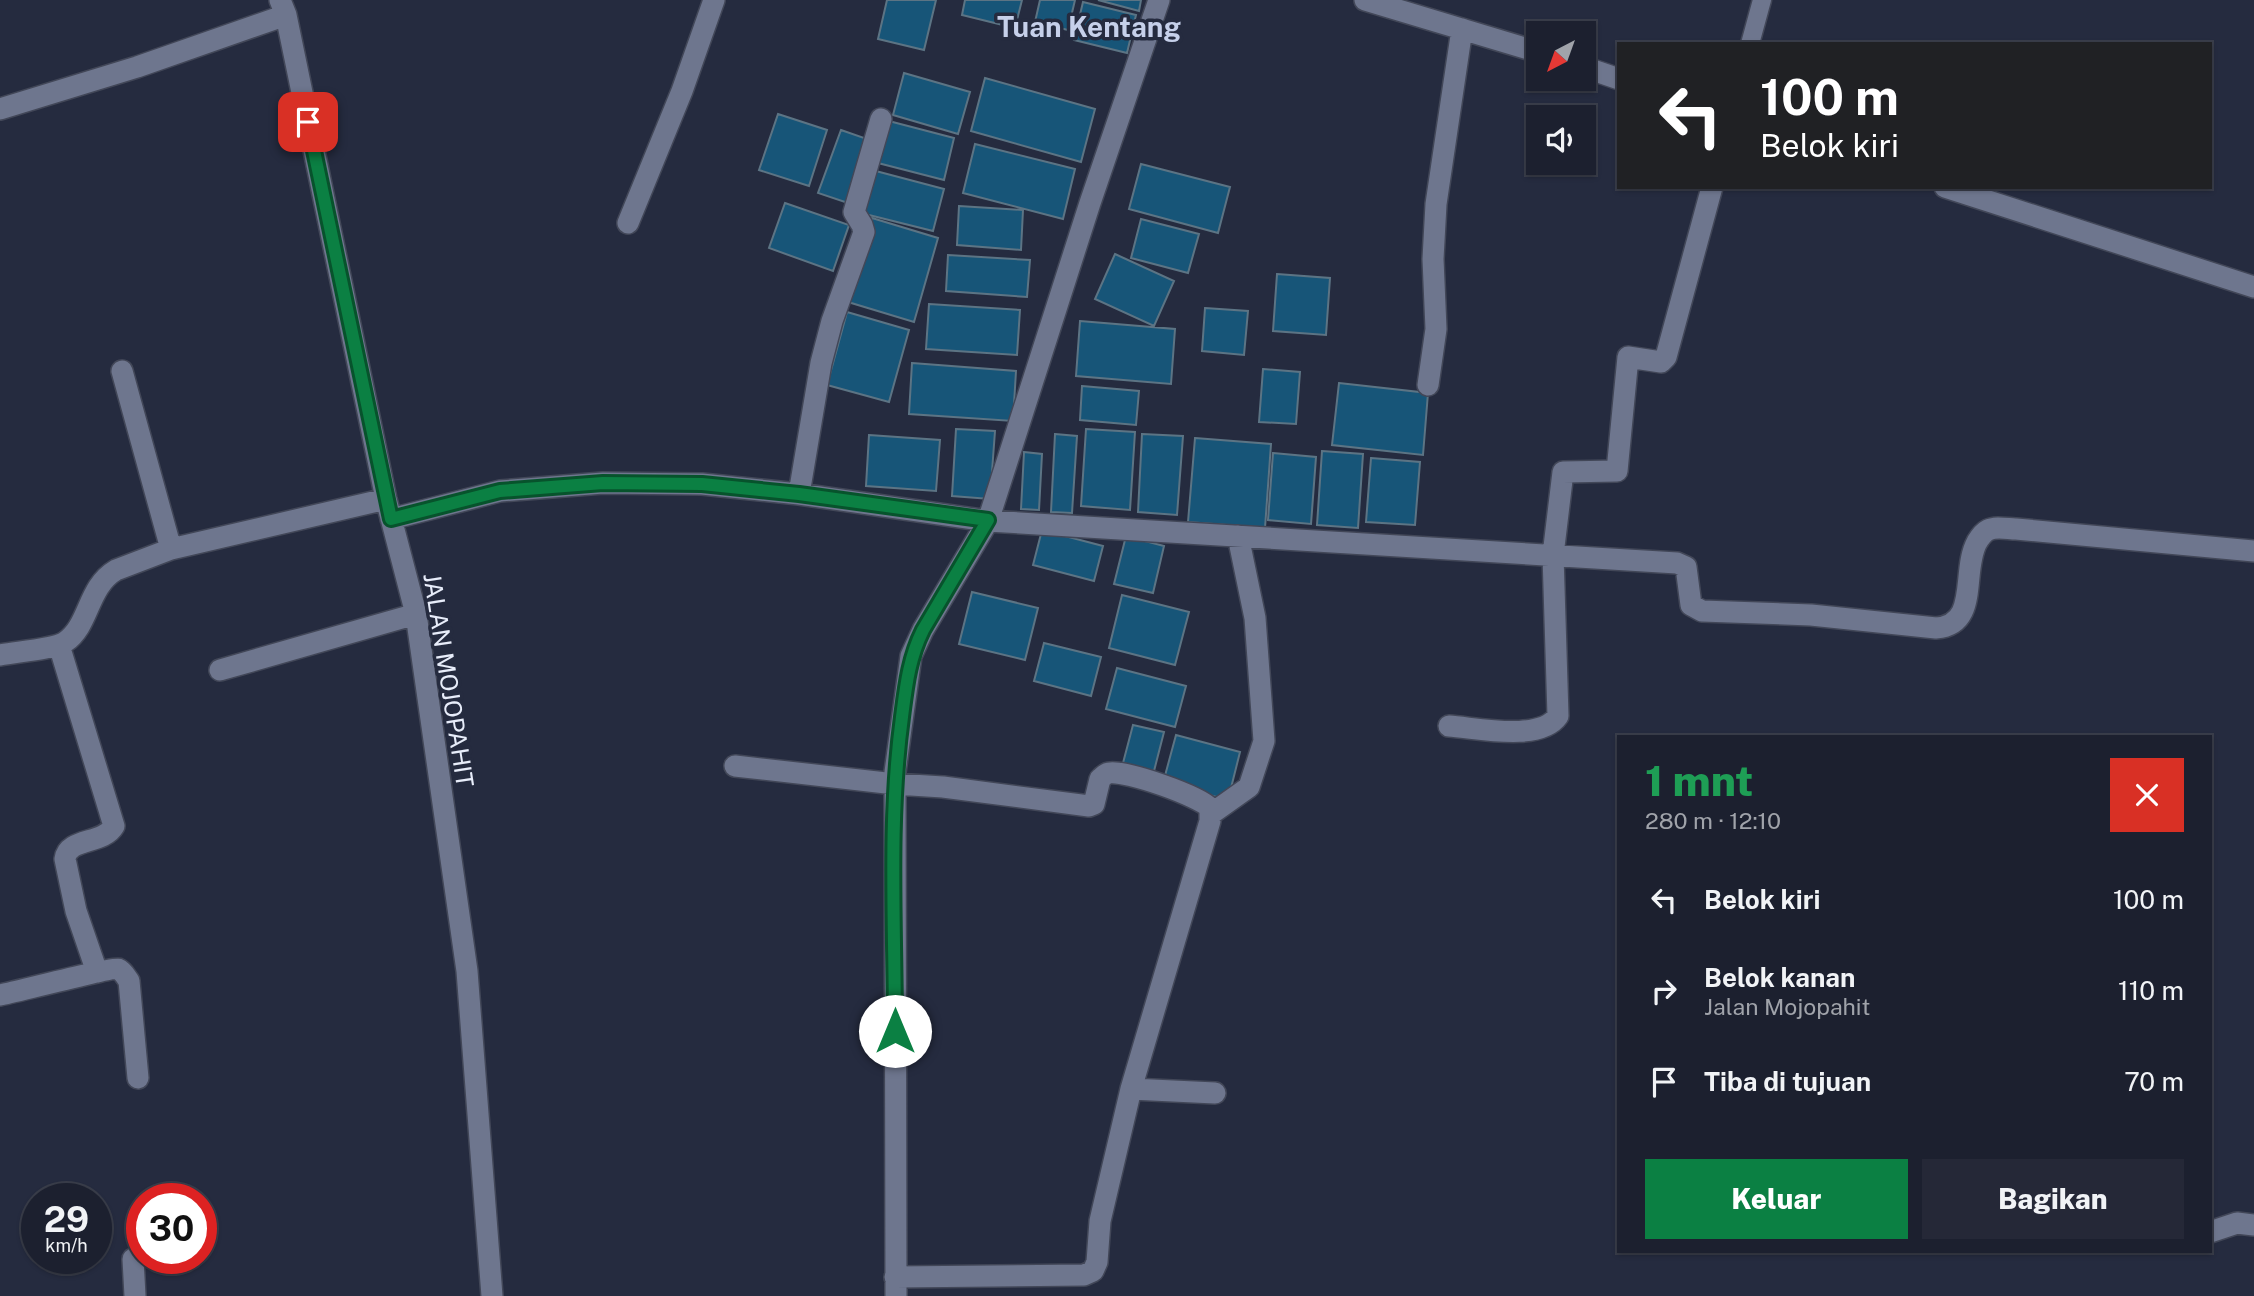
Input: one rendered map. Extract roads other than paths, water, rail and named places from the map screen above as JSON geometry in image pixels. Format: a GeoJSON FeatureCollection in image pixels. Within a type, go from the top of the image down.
{"type":"FeatureCollection","features":[{"type":"Feature","properties":{"kind":"street"},"geometry":{"type":"LineString","coordinates":[[628,223],[682,91],[714,0]]}},
{"type":"Feature","properties":{"kind":"street"},"geometry":{"type":"LineString","coordinates":[[735,766],[895,784],[943,787],[1091,806],[1094,804],[1100,779],[1112,772],[1129,775],[1202,800],[1208,806],[1211,814],[1131,1088],[1100,1221],[1097,1262],[1093,1270],[1084,1275],[896,1287],[895,784],[908,673],[914,647],[988,520],[1090,203],[1159,0]]}},
{"type":"Feature","properties":{"kind":"street"},"geometry":{"type":"LineString","coordinates":[[1365,0],[1526,48]]}},
{"type":"Feature","properties":{"kind":"street"},"geometry":{"type":"LineString","coordinates":[[0,109],[137,67],[283,7]]}},
{"type":"Feature","properties":{"kind":"street","name":"JALAN MOJOPAHIT"},"geometry":{"type":"LineString","coordinates":[[283,7],[389,509],[416,614],[467,971],[492,1296]]}},
{"type":"Feature","properties":{"kind":"street"},"geometry":{"type":"LineString","coordinates":[[1428,385],[1436,329],[1433,259],[1436,204],[1462,29]]}},
{"type":"Feature","properties":{"kind":"street"},"geometry":{"type":"LineString","coordinates":[[1596,71],[1617,78]]}},
{"type":"Feature","properties":{"kind":"street"},"geometry":{"type":"LineString","coordinates":[[799,494],[821,363],[832,321],[864,232],[854,212],[881,119]]}},
{"type":"Feature","properties":{"kind":"street"},"geometry":{"type":"LineString","coordinates":[[1449,726],[1534,731],[1552,724],[1559,716],[1553,555],[1563,472],[1617,471],[1628,357],[1661,362],[1665,359],[1711,189]]}},
{"type":"Feature","properties":{"kind":"street"},"geometry":{"type":"LineString","coordinates":[[1951,189],[2254,287]]}},
{"type":"Feature","properties":{"kind":"street"},"geometry":{"type":"LineString","coordinates":[[122,370],[172,549]]}},
{"type":"Feature","properties":{"kind":"street"},"geometry":{"type":"LineString","coordinates":[[0,654],[59,645],[71,636],[96,589],[109,573],[172,549],[500,491],[603,483],[702,484],[799,494],[988,520],[1682,564],[1688,574],[1691,605],[1702,611],[1811,615],[1936,628],[1947,627],[1961,615],[1970,559],[1975,545],[1988,530],[2016,529],[2254,551]]}},
{"type":"Feature","properties":{"kind":"street"},"geometry":{"type":"LineString","coordinates":[[1211,814],[1249,787],[1264,741],[1255,618],[1238,536]]}},
{"type":"Feature","properties":{"kind":"street"},"geometry":{"type":"LineString","coordinates":[[220,670],[416,614]]}},
{"type":"Feature","properties":{"kind":"street"},"geometry":{"type":"LineString","coordinates":[[59,645],[113,817],[114,826],[107,835],[72,847],[66,853],[65,859],[76,911],[97,972]]}},
{"type":"Feature","properties":{"kind":"street"},"geometry":{"type":"LineString","coordinates":[[0,995],[97,972],[117,969],[122,971],[129,981],[138,1078]]}},
{"type":"Feature","properties":{"kind":"street"},"geometry":{"type":"LineString","coordinates":[[1131,1088],[1215,1093]]}},
{"type":"Feature","properties":{"kind":"street"},"geometry":{"type":"LineString","coordinates":[[2212,1231],[2237,1223],[2254,1225]]}},
{"type":"Feature","properties":{"kind":"street"},"geometry":{"type":"LineString","coordinates":[[134,1274],[135,1296]]}},
{"type":"Feature","properties":{"kind":"lane"},"geometry":{"type":"LineString","coordinates":[[1751,42],[1762,0]]}},
{"type":"Feature","properties":{"kind":"district","name":"Tuan Kentang"},"geometry":{"type":"Point","coordinates":[1089,26]}}]}
